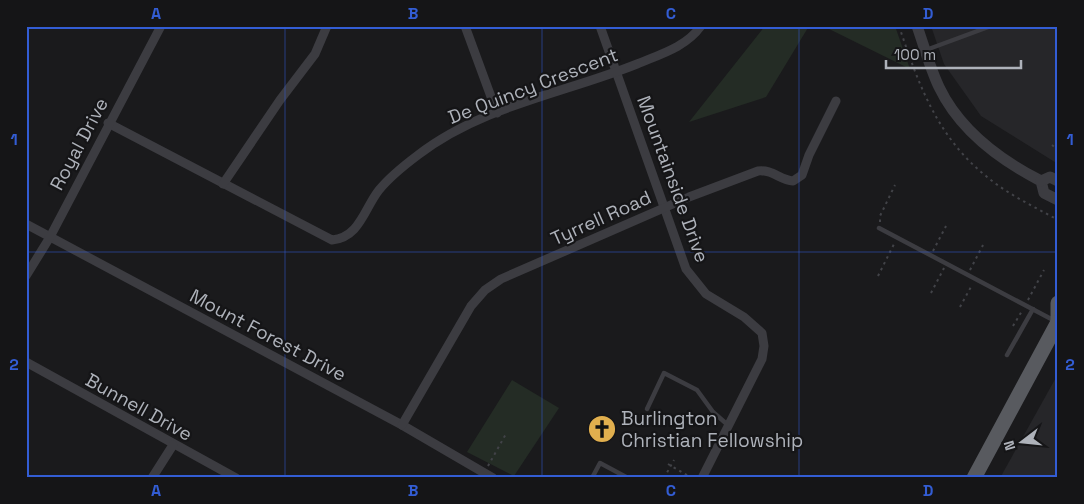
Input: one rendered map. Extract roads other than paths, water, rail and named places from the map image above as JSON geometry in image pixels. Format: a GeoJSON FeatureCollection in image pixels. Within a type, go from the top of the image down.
{"type":"FeatureCollection","features":[{"type":"Feature","properties":{"kind":"main road"},"geometry":{"type":"LineString","coordinates":[[974,478],[1058,322],[1058,302]]}},
{"type":"Feature","properties":{"kind":"street","name":"Royal Drive"},"geometry":{"type":"LineString","coordinates":[[26,276],[50,237],[160,26]]}},
{"type":"Feature","properties":{"kind":"street"},"geometry":{"type":"LineString","coordinates":[[223,184],[280,100],[315,54],[327,26]]}},
{"type":"Feature","properties":{"kind":"street"},"geometry":{"type":"LineString","coordinates":[[466,26],[497,113]]}},
{"type":"Feature","properties":{"kind":"street","name":"Mountainside Drive"},"geometry":{"type":"LineString","coordinates":[[600,26],[678,248],[695,282],[706,294],[744,316],[762,333],[764,346],[762,359],[702,478]]}},
{"type":"Feature","properties":{"kind":"street","name":"De Quincy Crescent"},"geometry":{"type":"LineString","coordinates":[[108,123],[332,240],[342,239],[354,231],[379,190],[412,159],[449,135],[497,113],[616,72],[677,48],[702,26]]}},
{"type":"Feature","properties":{"kind":"street"},"geometry":{"type":"LineString","coordinates":[[917,26],[939,87],[952,110],[968,129],[1008,164],[1041,181],[1044,193],[1058,200]]}},
{"type":"Feature","properties":{"kind":"street","name":"Tyrrell Road"},"geometry":{"type":"LineString","coordinates":[[402,424],[470,306],[485,290],[501,279],[665,207],[758,171],[766,170],[785,181],[793,181],[802,175],[809,155],[836,101]]}},
{"type":"Feature","properties":{"kind":"street"},"geometry":{"type":"LineString","coordinates":[[1041,181],[1050,177],[1058,181]]}},
{"type":"Feature","properties":{"kind":"street","name":"Mount Forest Drive"},"geometry":{"type":"LineString","coordinates":[[26,224],[402,424],[493,478]]}},
{"type":"Feature","properties":{"kind":"street","name":"Bunnell Drive"},"geometry":{"type":"LineString","coordinates":[[26,362],[173,445],[236,478]]}},
{"type":"Feature","properties":{"kind":"street"},"geometry":{"type":"LineString","coordinates":[[152,478],[173,445]]}},
{"type":"Feature","properties":{"kind":"lane"},"geometry":{"type":"LineString","coordinates":[[926,50],[991,26]]}},
{"type":"Feature","properties":{"kind":"lane"},"geometry":{"type":"LineString","coordinates":[[879,228],[1058,322]]}},
{"type":"Feature","properties":{"kind":"lane"},"geometry":{"type":"LineString","coordinates":[[1007,355],[1033,309]]}},
{"type":"Feature","properties":{"kind":"lane"},"geometry":{"type":"LineString","coordinates":[[646,409],[664,373],[697,390],[713,412],[729,426]]}},
{"type":"Feature","properties":{"kind":"lane"},"geometry":{"type":"LineString","coordinates":[[592,478],[600,463],[628,478]]}},
{"type":"Feature","properties":{"kind":"place","name":"Burlington Christian Fellowship"},"geometry":{"type":"Point","coordinates":[602,429]}}]}
